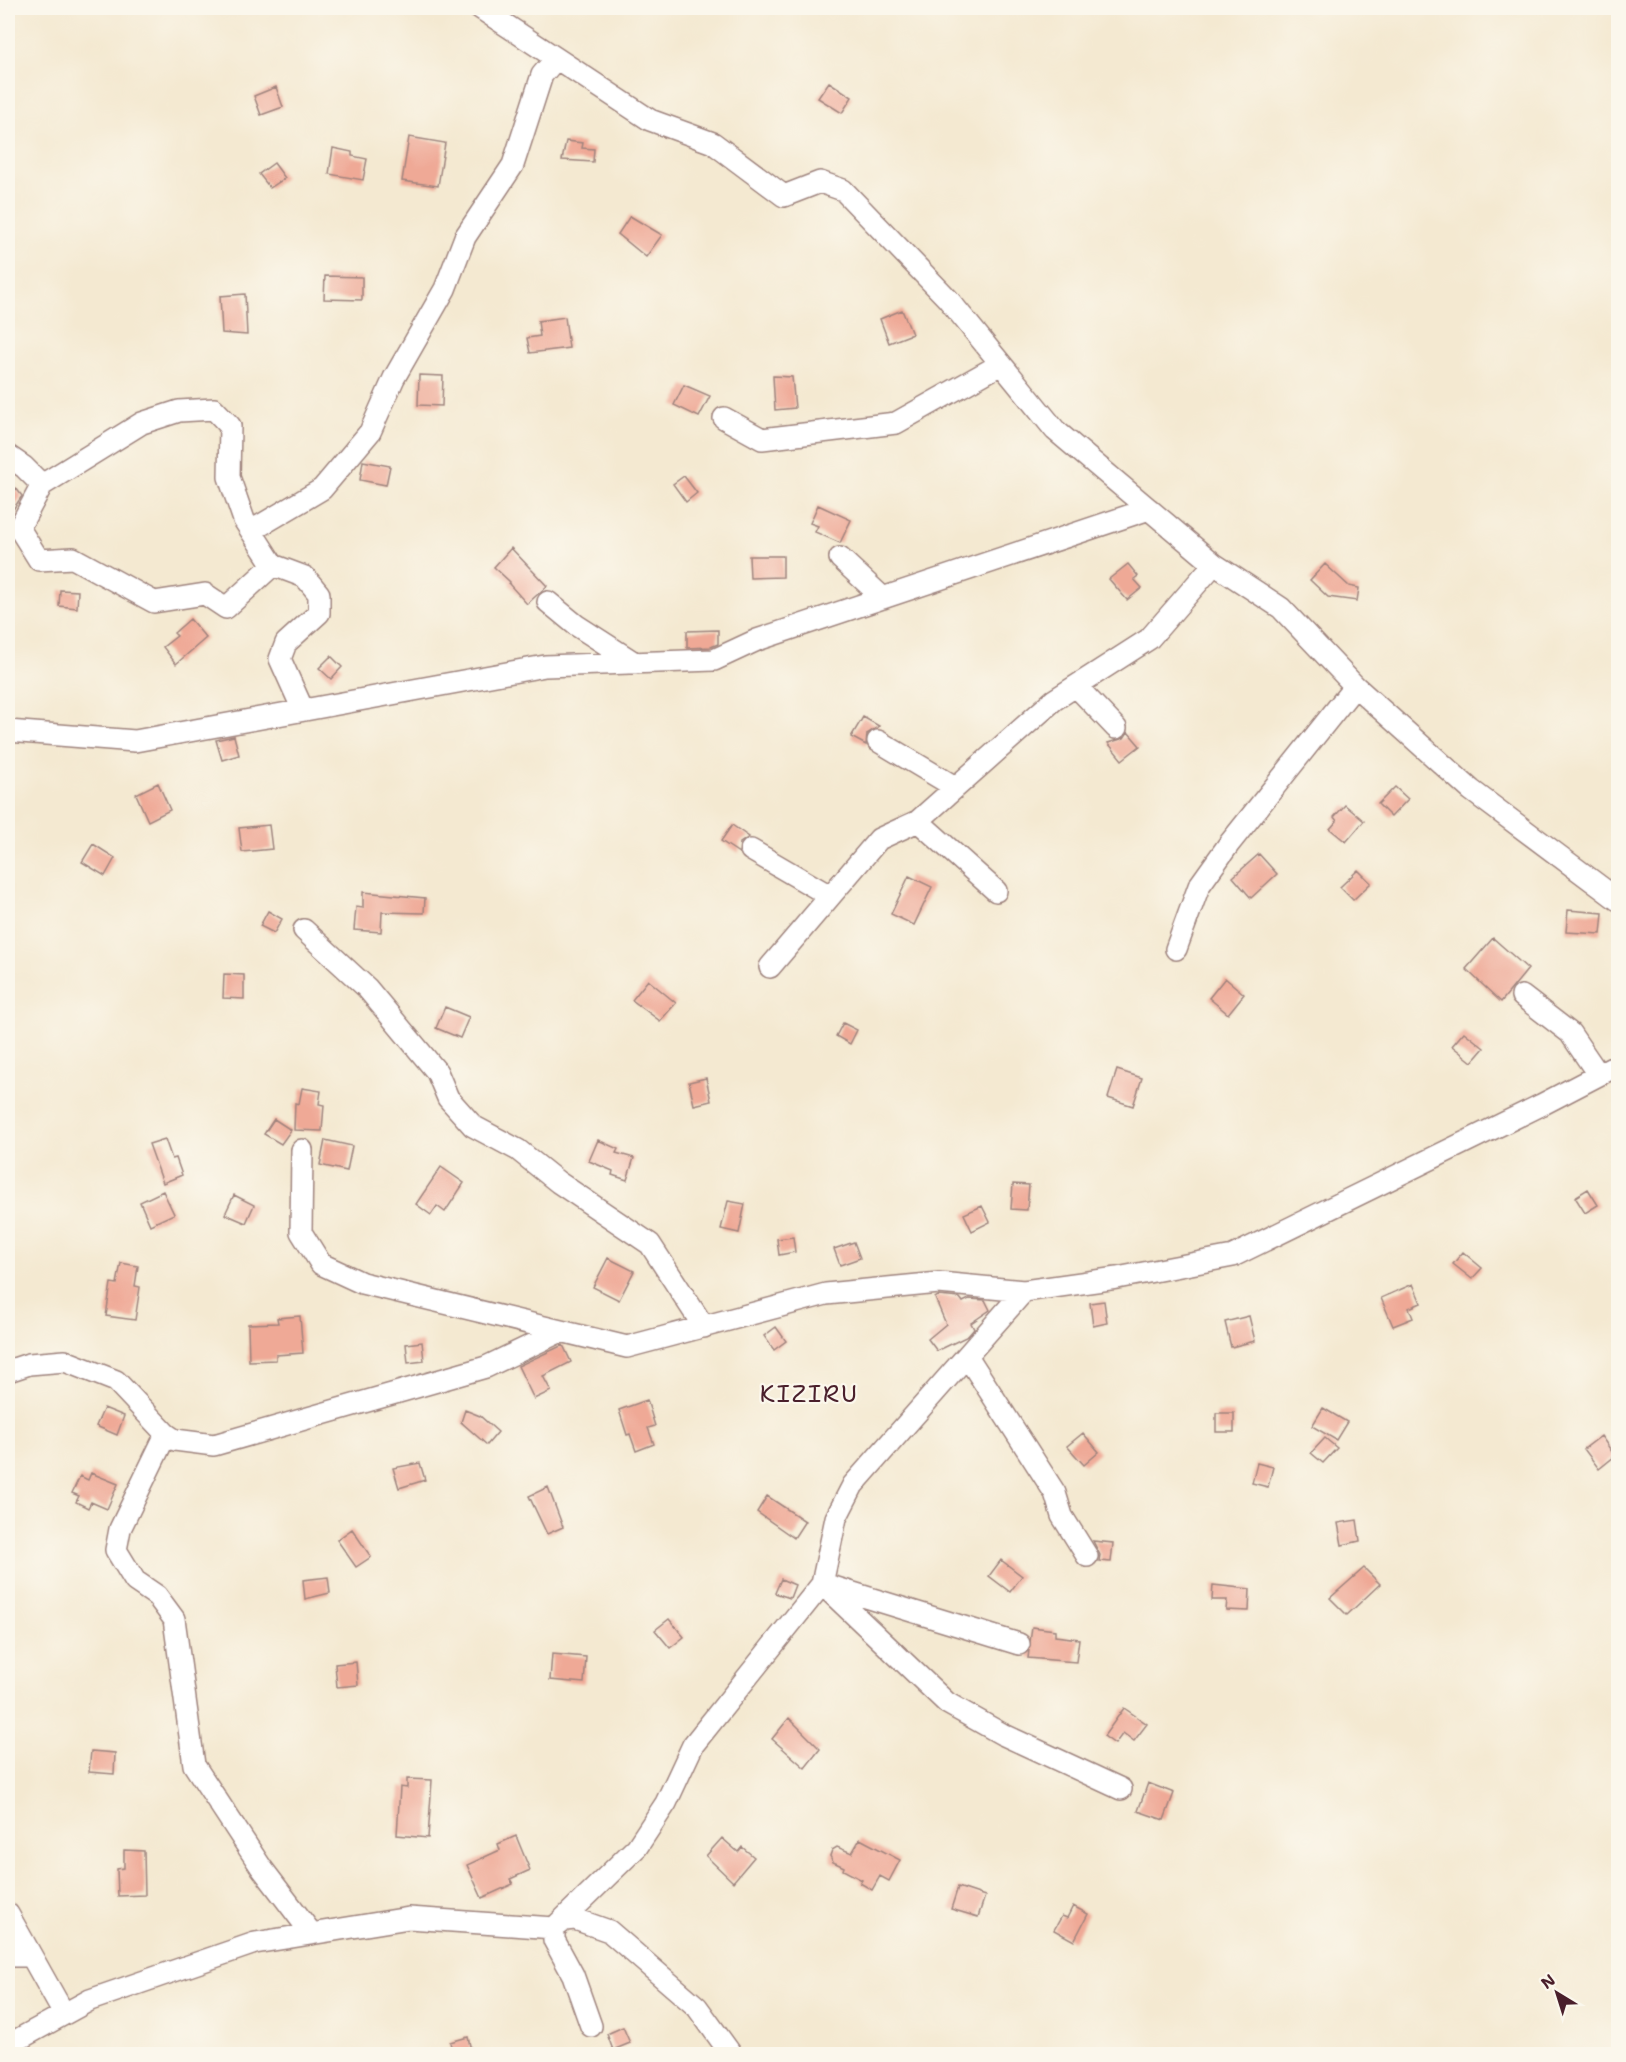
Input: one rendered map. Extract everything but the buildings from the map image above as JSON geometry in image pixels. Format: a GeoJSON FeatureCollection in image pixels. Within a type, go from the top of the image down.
{"type":"FeatureCollection","features":[{"type":"Feature","properties":{"kind":"street"},"geometry":{"type":"LineString","coordinates":[[480,8],[555,60],[650,120],[713,143],[784,196],[820,182],[843,190],[948,299],[1055,430],[1214,564],[1281,608],[1355,686],[1471,790],[1618,900]]}},
{"type":"Feature","properties":{"kind":"street"},"geometry":{"type":"LineString","coordinates":[[251,531],[322,489],[370,432],[394,378],[445,289],[465,237],[513,165],[542,75],[555,60]]}},
{"type":"Feature","properties":{"kind":"street"},"geometry":{"type":"LineString","coordinates":[[724,418],[762,439],[896,423],[1001,364]]}},
{"type":"Feature","properties":{"kind":"street"},"geometry":{"type":"LineString","coordinates":[[273,565],[226,608],[205,594],[154,602],[73,558],[39,560],[20,528],[42,485],[142,423],[179,411],[214,409],[230,426],[230,477],[244,520],[273,565],[305,577],[319,594],[319,613],[286,643],[280,659],[303,710]]}},
{"type":"Feature","properties":{"kind":"street"},"geometry":{"type":"LineString","coordinates":[[8,456],[24,467],[42,485]]}},
{"type":"Feature","properties":{"kind":"street"},"geometry":{"type":"LineString","coordinates":[[8,731],[135,741],[545,666],[714,660],[756,640],[1149,509]]}},
{"type":"Feature","properties":{"kind":"street"},"geometry":{"type":"LineString","coordinates":[[840,558],[883,598]]}},
{"type":"Feature","properties":{"kind":"street"},"geometry":{"type":"LineString","coordinates":[[770,967],[879,839],[918,821],[1054,700],[1149,639],[1214,564]]}},
{"type":"Feature","properties":{"kind":"street"},"geometry":{"type":"LineString","coordinates":[[548,602],[576,625],[635,663]]}},
{"type":"Feature","properties":{"kind":"street"},"geometry":{"type":"LineString","coordinates":[[1076,686],[1116,728]]}},
{"type":"Feature","properties":{"kind":"street"},"geometry":{"type":"LineString","coordinates":[[1176,949],[1199,886],[1229,844],[1355,686]]}},
{"type":"Feature","properties":{"kind":"street"},"geometry":{"type":"LineString","coordinates":[[878,741],[955,788]]}},
{"type":"Feature","properties":{"kind":"street"},"geometry":{"type":"LineString","coordinates":[[918,821],[996,891]]}},
{"type":"Feature","properties":{"kind":"street"},"geometry":{"type":"LineString","coordinates":[[751,850],[830,896]]}},
{"type":"Feature","properties":{"kind":"street"},"geometry":{"type":"LineString","coordinates":[[304,930],[367,988],[437,1072],[448,1098],[473,1126],[518,1150],[558,1182],[650,1244],[704,1327]]}},
{"type":"Feature","properties":{"kind":"street"},"geometry":{"type":"LineString","coordinates":[[1522,996],[1570,1033],[1598,1074]]}},
{"type":"Feature","properties":{"kind":"street"},"geometry":{"type":"LineString","coordinates":[[302,1150],[302,1232],[321,1264],[362,1283],[627,1347],[826,1294],[939,1283],[1024,1292],[1116,1278],[1233,1256],[1618,1065]]}},
{"type":"Feature","properties":{"kind":"street"},"geometry":{"type":"LineString","coordinates":[[591,2026],[573,1975],[554,1940],[554,1929],[637,1847],[666,1803],[693,1745],[822,1584],[836,1518],[853,1485],[1024,1292]]}},
{"type":"Feature","properties":{"kind":"street"},"geometry":{"type":"LineString","coordinates":[[8,1371],[29,1364],[65,1361],[116,1381],[166,1434],[175,1440],[214,1445],[486,1367],[559,1332]]}},
{"type":"Feature","properties":{"kind":"street"},"geometry":{"type":"LineString","coordinates":[[967,1356],[1055,1493],[1062,1516],[1087,1556]]}},
{"type":"Feature","properties":{"kind":"street"},"geometry":{"type":"LineString","coordinates":[[166,1434],[120,1529],[116,1550],[135,1581],[158,1596],[174,1619],[194,1765],[261,1867],[312,1934]]}},
{"type":"Feature","properties":{"kind":"street"},"geometry":{"type":"LineString","coordinates":[[822,1584],[1019,1644]]}},
{"type":"Feature","properties":{"kind":"street"},"geometry":{"type":"LineString","coordinates":[[822,1584],[948,1703],[1002,1734],[1121,1789]]}},
{"type":"Feature","properties":{"kind":"street"},"geometry":{"type":"LineString","coordinates":[[8,1914],[64,2014]]}},
{"type":"Feature","properties":{"kind":"street"},"geometry":{"type":"LineString","coordinates":[[8,2045],[90,2000],[255,1943],[409,1918],[554,1929],[566,1920],[575,1919],[609,1931],[697,2007],[731,2055]]}},
{"type":"Feature","properties":{"kind":"street"},"geometry":{"type":"LineString","coordinates":[[8,1956],[31,1956]]}},
{"type":"Feature","properties":{"kind":"district","name":"KIZIRU"},"geometry":{"type":"Point","coordinates":[809,1394]}}]}
